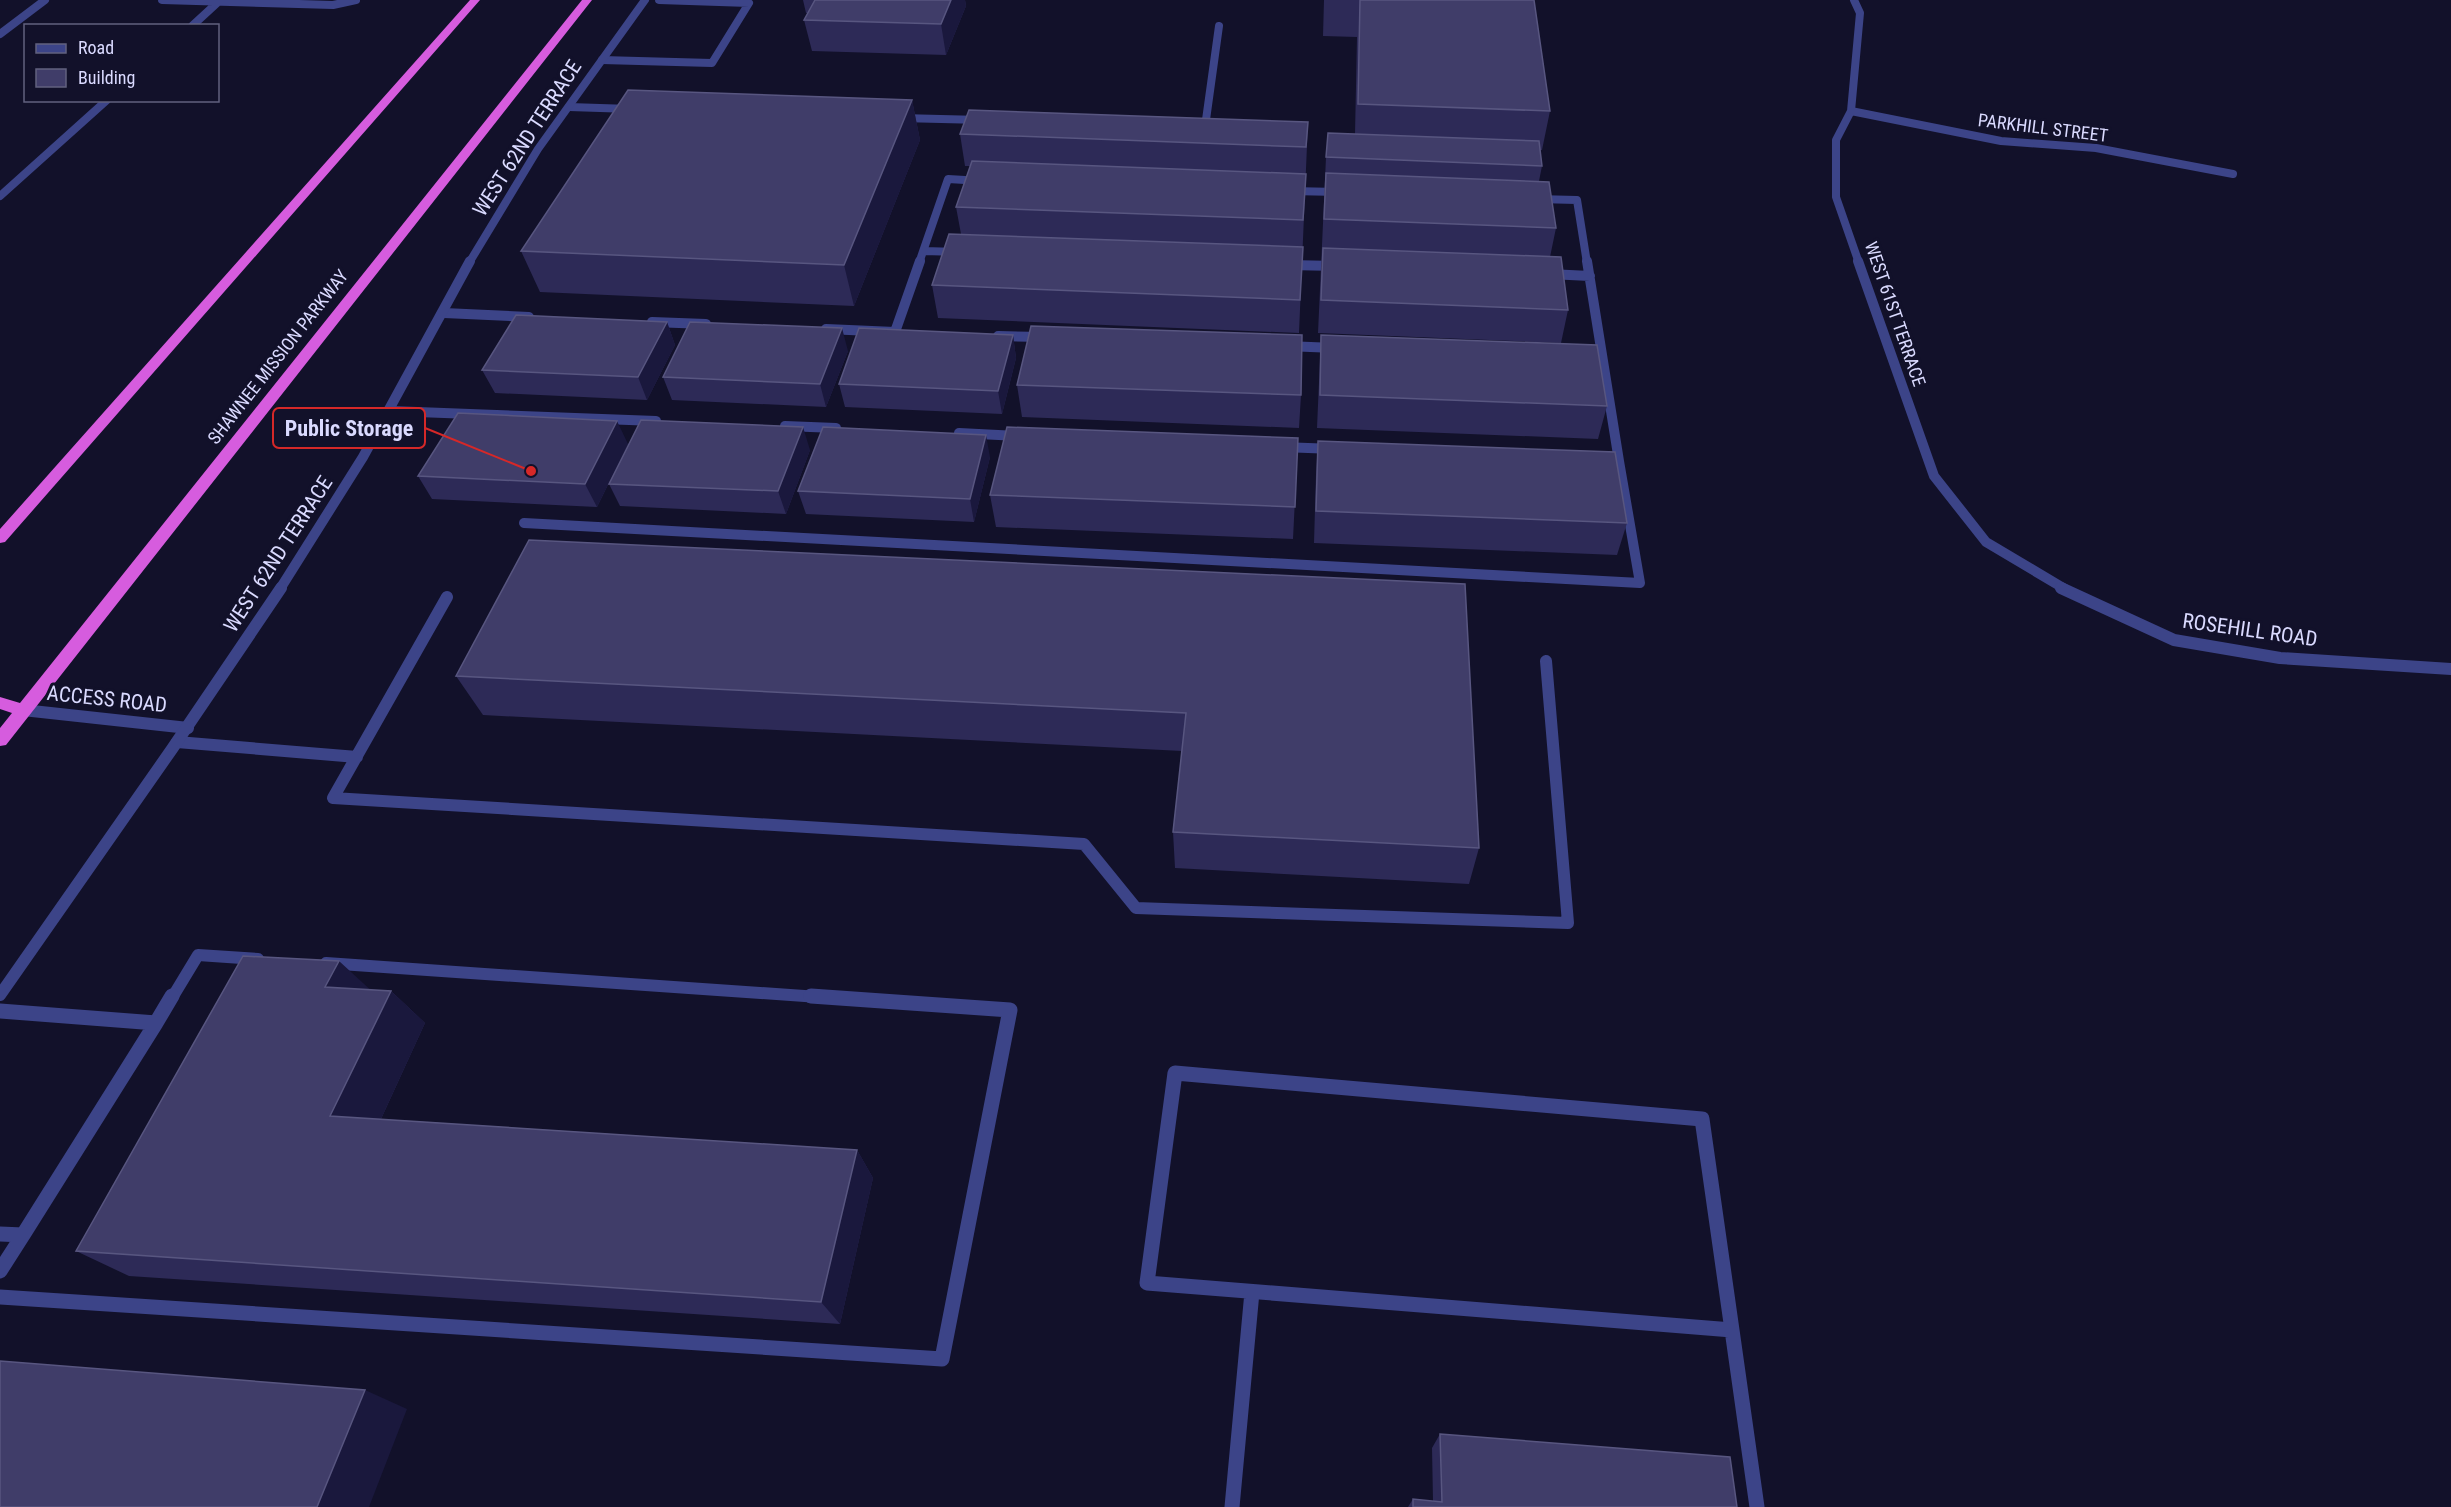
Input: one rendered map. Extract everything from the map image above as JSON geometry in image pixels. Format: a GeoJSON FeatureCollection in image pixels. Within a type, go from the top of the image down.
{"type":"FeatureCollection","features":[{"type":"Feature","properties":{"kind":"highway"},"geometry":{"type":"LineString","coordinates":[[0,538],[475,0]]}},
{"type":"Feature","properties":{"kind":"highway","name":"SHAWNEE MISSION PARKWAY"},"geometry":{"type":"LineString","coordinates":[[0,740],[587,0]]}},
{"type":"Feature","properties":{"kind":"highway"},"geometry":{"type":"LineString","coordinates":[[0,703],[23,710]]}},
{"type":"Feature","properties":{"kind":"street"},"geometry":{"type":"LineString","coordinates":[[0,34],[45,0]]}},
{"type":"Feature","properties":{"kind":"street"},"geometry":{"type":"LineString","coordinates":[[162,0],[333,5],[356,0]]}},
{"type":"Feature","properties":{"kind":"street","name":"WEST 62ND TERRACE"},"geometry":{"type":"LineString","coordinates":[[0,995],[188,728],[339,498],[391,411],[524,171],[645,0]]}},
{"type":"Feature","properties":{"kind":"street"},"geometry":{"type":"LineString","coordinates":[[602,60],[712,63],[749,3],[659,0]]}},
{"type":"Feature","properties":{"kind":"street","name":"WEST 61ST TERRACE"},"geometry":{"type":"LineString","coordinates":[[1854,0],[1860,13],[1851,111],[1836,140],[1836,197],[1934,476],[1986,542],[2055,585]]}},
{"type":"Feature","properties":{"kind":"street"},"geometry":{"type":"LineString","coordinates":[[194,24],[217,3]]}},
{"type":"Feature","properties":{"kind":"street"},"geometry":{"type":"LineString","coordinates":[[1184,127],[1205,127],[1219,26]]}},
{"type":"Feature","properties":{"kind":"street"},"geometry":{"type":"LineString","coordinates":[[0,196],[105,102]]}},
{"type":"Feature","properties":{"kind":"street"},"geometry":{"type":"LineString","coordinates":[[569,107],[640,110]]}},
{"type":"Feature","properties":{"kind":"street","name":"PARKHILL STREET"},"geometry":{"type":"LineString","coordinates":[[1851,111],[2001,141],[2096,148],[2233,174]]}},
{"type":"Feature","properties":{"kind":"street"},"geometry":{"type":"LineString","coordinates":[[890,117],[997,121]]}},
{"type":"Feature","properties":{"kind":"street"},"geometry":{"type":"LineString","coordinates":[[895,332],[948,180],[996,181]]}},
{"type":"Feature","properties":{"kind":"street"},"geometry":{"type":"LineString","coordinates":[[1281,190],[1352,193]]}},
{"type":"Feature","properties":{"kind":"street"},"geometry":{"type":"LineString","coordinates":[[524,523],[1640,583],[1577,200],[1530,199]]}},
{"type":"Feature","properties":{"kind":"street"},"geometry":{"type":"LineString","coordinates":[[924,251],[971,253]]}},
{"type":"Feature","properties":{"kind":"street"},"geometry":{"type":"LineString","coordinates":[[1280,264],[1352,267]]}},
{"type":"Feature","properties":{"kind":"street"},"geometry":{"type":"LineString","coordinates":[[1542,274],[1590,276]]}},
{"type":"Feature","properties":{"kind":"street"},"geometry":{"type":"LineString","coordinates":[[444,313],[541,317]]}},
{"type":"Feature","properties":{"kind":"street"},"geometry":{"type":"LineString","coordinates":[[647,322],[718,325]]}},
{"type":"Feature","properties":{"kind":"street"},"geometry":{"type":"LineString","coordinates":[[813,328],[907,332]]}},
{"type":"Feature","properties":{"kind":"street"},"geometry":{"type":"LineString","coordinates":[[990,335],[1060,338]]}},
{"type":"Feature","properties":{"kind":"street"},"geometry":{"type":"LineString","coordinates":[[1273,346],[1344,348]]}},
{"type":"Feature","properties":{"kind":"street"},"geometry":{"type":"LineString","coordinates":[[1592,358],[1603,358]]}},
{"type":"Feature","properties":{"kind":"street"},"geometry":{"type":"LineString","coordinates":[[391,411],[663,421]]}},
{"type":"Feature","properties":{"kind":"street"},"geometry":{"type":"LineString","coordinates":[[770,426],[842,429]]}},
{"type":"Feature","properties":{"kind":"street"},"geometry":{"type":"LineString","coordinates":[[950,433],[1033,436]]}},
{"type":"Feature","properties":{"kind":"street"},"geometry":{"type":"LineString","coordinates":[[1272,446],[1344,449]]}},
{"type":"Feature","properties":{"kind":"street"},"geometry":{"type":"LineString","coordinates":[[1583,459],[1619,460]]}},
{"type":"Feature","properties":{"kind":"street","name":"ROSEHILL ROAD"},"geometry":{"type":"LineString","coordinates":[[2055,585],[2174,640],[2280,658],[2451,669]]}},
{"type":"Feature","properties":{"kind":"street"},"geometry":{"type":"LineString","coordinates":[[447,597],[333,798],[1084,844],[1136,908],[1568,923],[1546,661]]}},
{"type":"Feature","properties":{"kind":"street","name":"ACCESS ROAD"},"geometry":{"type":"LineString","coordinates":[[23,710],[188,728]]}},
{"type":"Feature","properties":{"kind":"street"},"geometry":{"type":"LineString","coordinates":[[177,742],[357,757]]}},
{"type":"Feature","properties":{"kind":"street"},"geometry":{"type":"LineString","coordinates":[[0,1271],[198,955],[269,960]]}},
{"type":"Feature","properties":{"kind":"street"},"geometry":{"type":"LineString","coordinates":[[0,1297],[942,1359],[1010,1010],[305,962]]}},
{"type":"Feature","properties":{"kind":"street"},"geometry":{"type":"LineString","coordinates":[[0,1011],[156,1023]]}},
{"type":"Feature","properties":{"kind":"street"},"geometry":{"type":"LineString","coordinates":[[1732,1330],[1147,1283],[1175,1073],[1702,1119],[1732,1330],[1757,1507]]}},
{"type":"Feature","properties":{"kind":"street"},"geometry":{"type":"LineString","coordinates":[[0,1234],[23,1236]]}},
{"type":"Feature","properties":{"kind":"street"},"geometry":{"type":"LineString","coordinates":[[1232,1507],[1252,1292]]}},
{"type":"Feature","properties":{"kind":"building"},"geometry":{"type":"Polygon","coordinates":[[[815,0],[951,0],[941,24],[804,20],[815,0]]]}},
{"type":"Feature","properties":{"kind":"building"},"geometry":{"type":"Polygon","coordinates":[[[1360,0],[1534,0],[1550,111],[1358,104],[1360,0]]]}},
{"type":"Feature","properties":{"kind":"building"},"geometry":{"type":"Polygon","coordinates":[[[628,90],[912,100],[844,265],[521,251],[628,90]]]}},
{"type":"Feature","properties":{"kind":"building"},"geometry":{"type":"Polygon","coordinates":[[[969,110],[1308,122],[1306,147],[960,134],[969,110]]]}},
{"type":"Feature","properties":{"kind":"building"},"geometry":{"type":"Polygon","coordinates":[[[1328,133],[1539,141],[1542,166],[1326,157],[1328,133]]]}},
{"type":"Feature","properties":{"kind":"building"},"geometry":{"type":"Polygon","coordinates":[[[972,161],[1306,174],[1303,220],[956,207],[972,161]]]}},
{"type":"Feature","properties":{"kind":"building"},"geometry":{"type":"Polygon","coordinates":[[[1326,173],[1549,182],[1556,228],[1324,219],[1326,173]]]}},
{"type":"Feature","properties":{"kind":"building"},"geometry":{"type":"Polygon","coordinates":[[[949,234],[1303,247],[1300,300],[932,285],[949,234]]]}},
{"type":"Feature","properties":{"kind":"building"},"geometry":{"type":"Polygon","coordinates":[[[1323,248],[1561,257],[1568,310],[1321,300],[1323,248]]]}},
{"type":"Feature","properties":{"kind":"building"},"geometry":{"type":"Polygon","coordinates":[[[516,315],[667,322],[638,377],[482,370],[516,315]]]}},
{"type":"Feature","properties":{"kind":"building"},"geometry":{"type":"Polygon","coordinates":[[[690,322],[842,328],[820,384],[663,377],[690,322]]]}},
{"type":"Feature","properties":{"kind":"building"},"geometry":{"type":"Polygon","coordinates":[[[1031,326],[1302,335],[1301,395],[1017,385],[1031,326]]]}},
{"type":"Feature","properties":{"kind":"building"},"geometry":{"type":"Polygon","coordinates":[[[859,328],[1013,335],[998,391],[839,384],[859,328]]]}},
{"type":"Feature","properties":{"kind":"building"},"geometry":{"type":"Polygon","coordinates":[[[1321,335],[1597,345],[1607,406],[1320,395],[1321,335]]]}},
{"type":"Feature","properties":{"kind":"building"},"geometry":{"type":"Polygon","coordinates":[[[458,413],[617,421],[585,484],[418,476],[458,413]]]}},
{"type":"Feature","properties":{"kind":"building"},"geometry":{"type":"Polygon","coordinates":[[[641,420],[803,427],[778,491],[609,484],[641,420]]]}},
{"type":"Feature","properties":{"kind":"building"},"geometry":{"type":"Polygon","coordinates":[[[823,427],[986,435],[970,499],[798,491],[823,427]]]}},
{"type":"Feature","properties":{"kind":"building"},"geometry":{"type":"Polygon","coordinates":[[[1007,427],[1298,438],[1295,507],[990,495],[1007,427]]]}},
{"type":"Feature","properties":{"kind":"building"},"geometry":{"type":"Polygon","coordinates":[[[1318,441],[1615,452],[1627,523],[1316,511],[1318,441]]]}},
{"type":"Feature","properties":{"kind":"building"},"geometry":{"type":"Polygon","coordinates":[[[529,540],[1465,584],[1479,848],[1173,832],[1186,713],[456,676],[529,540]]]}},
{"type":"Feature","properties":{"kind":"building"},"geometry":{"type":"Polygon","coordinates":[[[243,956],[339,961],[325,987],[391,991],[330,1116],[857,1150],[821,1302],[76,1251],[243,956]]]}},
{"type":"Feature","properties":{"kind":"building"},"geometry":{"type":"Polygon","coordinates":[[[0,1361],[365,1390],[317,1507],[0,1507],[0,1361]]]}},
{"type":"Feature","properties":{"kind":"building"},"geometry":{"type":"Polygon","coordinates":[[[1440,1434],[1730,1457],[1737,1507],[1413,1507],[1413,1499],[1442,1502],[1440,1434]]]}},
{"type":"Feature","properties":{"kind":"place","name":"Public Storage"},"geometry":{"type":"Point","coordinates":[531,471]}}]}
